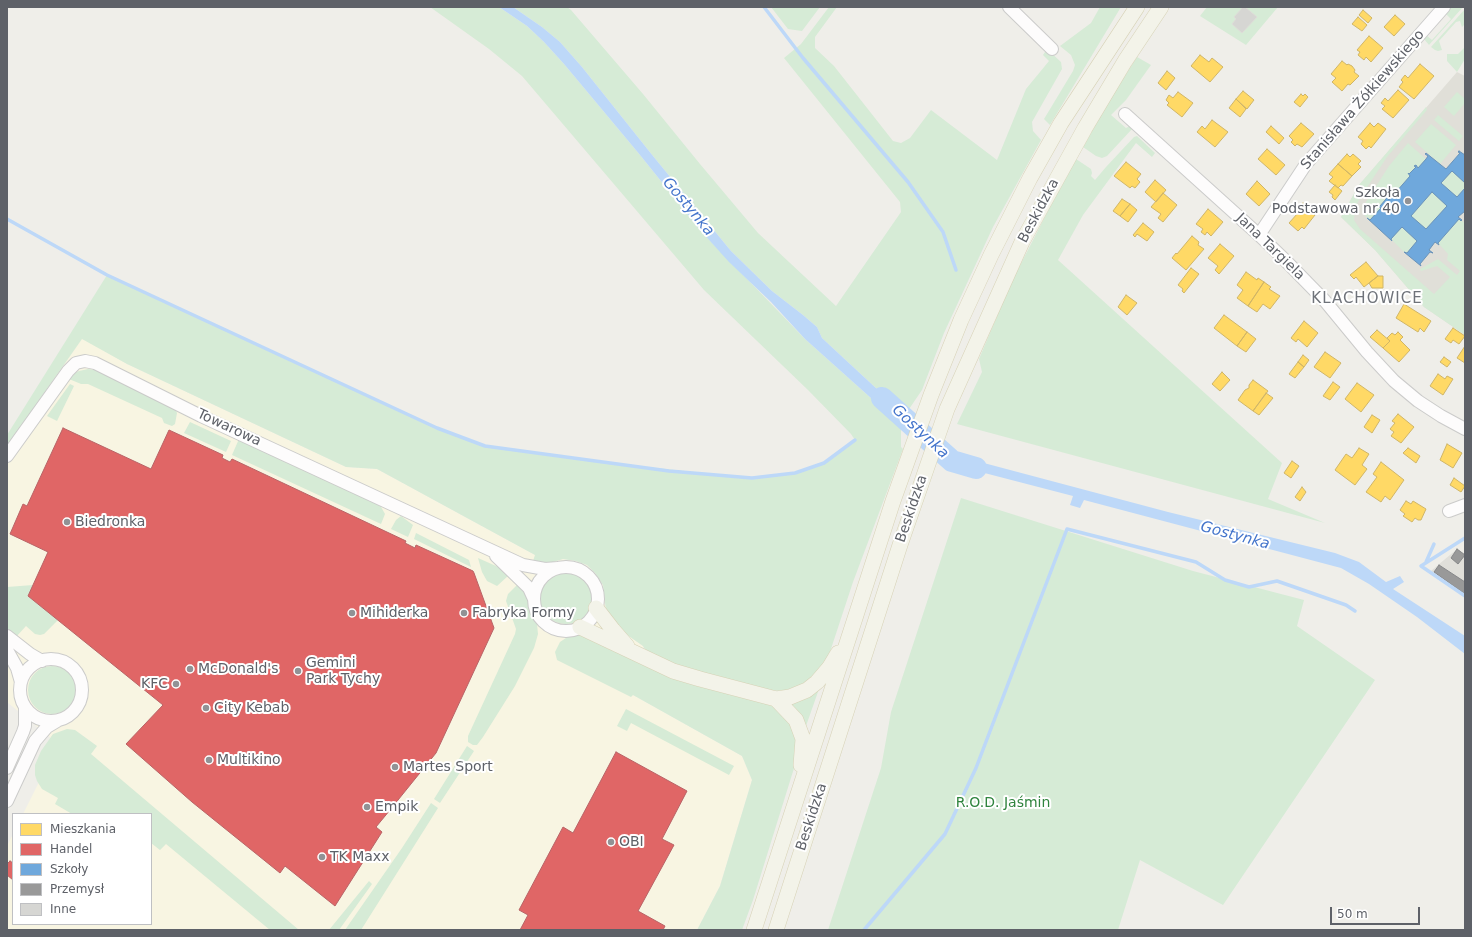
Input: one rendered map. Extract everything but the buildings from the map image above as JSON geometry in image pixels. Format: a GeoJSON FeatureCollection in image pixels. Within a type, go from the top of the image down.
{"type":"FeatureCollection","features":[{"type":"Feature","properties":{"kind":"main road","name":"Beskidzka"},"geometry":{"type":"LineString","coordinates":[[754,930],[893,501],[931,395],[961,320],[988,261],[1030,178],[1061,123],[1137,7]]}},
{"type":"Feature","properties":{"kind":"main road","name":"Beskidzka"},"geometry":{"type":"LineString","coordinates":[[776,930],[900,545],[947,410],[1022,242],[1085,128],[1125,61],[1161,7]]}},
{"type":"Feature","properties":{"kind":"main road"},"geometry":{"type":"LineString","coordinates":[[596,608],[613,630],[634,652]]}},
{"type":"Feature","properties":{"kind":"main road"},"geometry":{"type":"LineString","coordinates":[[580,627],[658,665],[686,675],[776,699],[790,697],[807,690],[817,682],[829,668],[850,634]]}},
{"type":"Feature","properties":{"kind":"main road"},"geometry":{"type":"LineString","coordinates":[[776,699],[796,720],[803,739],[799,792]]}},
{"type":"Feature","properties":{"kind":"street"},"geometry":{"type":"LineString","coordinates":[[1009,7],[1052,49]]}},
{"type":"Feature","properties":{"kind":"street","name":"Stanisława Żółkiewskiego"},"geometry":{"type":"LineString","coordinates":[[1259,235],[1306,164],[1444,7]]}},
{"type":"Feature","properties":{"kind":"street","name":"Jana Targiela"},"geometry":{"type":"LineString","coordinates":[[1125,114],[1259,235],[1325,301],[1367,352],[1394,381],[1418,401],[1465,429]]}},
{"type":"Feature","properties":{"kind":"street","name":"Towarowa"},"geometry":{"type":"LineString","coordinates":[[7,456],[68,371],[76,363],[86,361],[95,363],[201,416],[528,566],[545,569],[558,568]]}},
{"type":"Feature","properties":{"kind":"street"},"geometry":{"type":"LineString","coordinates":[[1449,511],[1465,505]]}},
{"type":"Feature","properties":{"kind":"street","name":"Towarowa"},"geometry":{"type":"LineString","coordinates":[[488,548],[529,588],[534,599]]}},
{"type":"Feature","properties":{"kind":"street"},"geometry":{"type":"LineString","coordinates":[[568,567],[579,570],[594,584],[597,592],[594,614],[587,623],[568,631],[558,630],[548,626],[541,619],[536,610],[534,599],[536,589],[541,580],[548,572],[558,568],[568,567]]}},
{"type":"Feature","properties":{"kind":"street"},"geometry":{"type":"LineString","coordinates":[[7,636],[30,654],[42,661]]}},
{"type":"Feature","properties":{"kind":"street"},"geometry":{"type":"LineString","coordinates":[[7,650],[17,668],[21,682]]}},
{"type":"Feature","properties":{"kind":"street"},"geometry":{"type":"LineString","coordinates":[[7,801],[35,741],[47,726],[57,721],[70,714],[78,704],[82,690],[76,672],[71,667],[63,662],[50,660],[42,661],[30,668],[25,673],[21,682],[21,700],[25,707],[35,717],[43,720],[57,721]]}},
{"type":"Feature","properties":{"kind":"street"},"geometry":{"type":"LineString","coordinates":[[7,768],[25,726],[25,707]]}},
{"type":"Feature","properties":{"kind":"shaded area","name":"Szkoła Podstawowa nr 40"},"geometry":{"type":"Polygon","coordinates":[[[1457,72],[1465,76],[1465,335],[1424,307],[1375,250],[1341,217],[1359,185],[1457,72]]]}},
{"type":"Feature","properties":{"kind":"shaded area"},"geometry":{"type":"Polygon","coordinates":[[[82,338],[127,364],[346,467],[377,469],[548,563],[563,559],[576,561],[587,565],[595,573],[603,585],[606,611],[623,632],[643,646],[641,679],[633,695],[742,756],[752,780],[720,886],[697,930],[7,930],[7,846],[12,836],[12,925],[152,925],[152,813],[24,813],[58,744],[7,702],[7,446],[82,338]]]}},
{"type":"Feature","properties":{"kind":"shaded area"},"geometry":{"type":"Polygon","coordinates":[[[1457,549],[1465,554],[1465,594],[1431,571],[1457,549]]]}},
{"type":"Feature","properties":{"kind":"green space"},"geometry":{"type":"Polygon","coordinates":[[[430,7],[499,7],[527,26],[564,64],[701,231],[805,339],[901,425],[901,447],[903,449],[853,582],[827,661],[822,671],[800,688],[780,691],[771,690],[687,669],[648,654],[643,646],[623,632],[606,611],[603,585],[595,573],[587,565],[576,561],[563,559],[546,564],[533,561],[535,555],[377,469],[346,467],[127,364],[82,339],[7,446],[7,435],[107,275],[437,428],[485,446],[627,465],[752,478],[795,473],[824,463],[855,440],[808,390],[704,290],[522,76],[489,49],[430,7]]]}},
{"type":"Feature","properties":{"kind":"green space"},"geometry":{"type":"Polygon","coordinates":[[[513,7],[567,7],[571,10],[758,233],[836,306],[901,212],[900,202],[784,58],[801,44],[829,7],[837,7],[815,37],[815,48],[834,66],[893,141],[901,143],[910,138],[931,110],[997,160],[1026,89],[1049,61],[1043,55],[1047,49],[1061,62],[1062,69],[1032,122],[1033,131],[1041,140],[993,227],[944,333],[922,390],[905,415],[822,338],[817,327],[772,291],[731,251],[560,42],[542,27],[513,7]]]}},
{"type":"Feature","properties":{"kind":"green space"},"geometry":{"type":"Polygon","coordinates":[[[771,7],[820,7],[802,31],[788,29],[771,7]]]}},
{"type":"Feature","properties":{"kind":"green space"},"geometry":{"type":"Polygon","coordinates":[[[1100,7],[1121,7],[1050,125],[1044,119],[1073,71],[1075,65],[1071,55],[1060,46],[1091,23],[1100,7]]]}},
{"type":"Feature","properties":{"kind":"green space"},"geometry":{"type":"Polygon","coordinates":[[[1207,7],[1278,7],[1246,45],[1200,16],[1207,7]]]}},
{"type":"Feature","properties":{"kind":"green space"},"geometry":{"type":"Polygon","coordinates":[[[1450,7],[1463,7],[1429,45],[1424,39],[1426,35],[1432,40],[1451,19],[1445,13],[1450,7]]]}},
{"type":"Feature","properties":{"kind":"green space"},"geometry":{"type":"Polygon","coordinates":[[[1465,9],[1465,24],[1462,27],[1460,21],[1456,22],[1439,41],[1442,50],[1438,51],[1431,47],[1465,9]]]}},
{"type":"Feature","properties":{"kind":"green space"},"geometry":{"type":"Polygon","coordinates":[[[1465,47],[1465,59],[1457,72],[1447,61],[1447,54],[1458,54],[1465,47]]]}},
{"type":"Feature","properties":{"kind":"green space"},"geometry":{"type":"Polygon","coordinates":[[[1137,57],[1151,65],[1126,100],[1111,115],[1126,128],[1130,126],[1133,128],[1107,156],[1102,158],[1096,156],[1083,147],[1112,96],[1137,57]]]}},
{"type":"Feature","properties":{"kind":"green space"},"geometry":{"type":"Polygon","coordinates":[[[1457,92],[1465,99],[1465,103],[1454,116],[1444,107],[1457,92]]]}},
{"type":"Feature","properties":{"kind":"green space"},"geometry":{"type":"Polygon","coordinates":[[[1426,107],[1427,110],[1387,157],[1360,198],[1355,208],[1354,220],[1360,229],[1434,294],[1450,277],[1437,266],[1421,271],[1420,269],[1438,259],[1457,275],[1460,271],[1447,260],[1448,254],[1438,243],[1459,219],[1465,223],[1465,335],[1424,307],[1375,250],[1341,217],[1359,185],[1426,107]]]}},
{"type":"Feature","properties":{"kind":"green space"},"geometry":{"type":"Polygon","coordinates":[[[1438,115],[1463,136],[1459,141],[1434,120],[1438,115]]]}},
{"type":"Feature","properties":{"kind":"green space"},"geometry":{"type":"Polygon","coordinates":[[[1431,124],[1456,145],[1440,164],[1415,142],[1431,124]]]}},
{"type":"Feature","properties":{"kind":"green space"},"geometry":{"type":"Polygon","coordinates":[[[1137,136],[1155,153],[1152,157],[1136,143],[1083,215],[1058,260],[1282,463],[1268,499],[1325,523],[957,424],[982,372],[979,359],[1011,283],[1076,159],[1091,169],[1091,176],[1095,180],[1134,137],[1137,136]]]}},
{"type":"Feature","properties":{"kind":"green space"},"geometry":{"type":"Polygon","coordinates":[[[1408,143],[1426,159],[1418,168],[1415,165],[1416,167],[1409,174],[1408,173],[1410,176],[1389,200],[1386,198],[1379,206],[1381,208],[1370,220],[1364,215],[1364,205],[1389,166],[1408,143]]]}},
{"type":"Feature","properties":{"kind":"green space"},"geometry":{"type":"Polygon","coordinates":[[[1452,171],[1465,183],[1465,188],[1457,197],[1441,183],[1452,171]]]}},
{"type":"Feature","properties":{"kind":"green space"},"geometry":{"type":"Polygon","coordinates":[[[1432,192],[1447,206],[1426,229],[1411,216],[1432,192]]]}},
{"type":"Feature","properties":{"kind":"green space"},"geometry":{"type":"Polygon","coordinates":[[[1402,227],[1417,241],[1407,253],[1404,252],[1391,239],[1402,227]]]}},
{"type":"Feature","properties":{"kind":"green space"},"geometry":{"type":"Polygon","coordinates":[[[88,369],[97,370],[175,408],[177,413],[175,424],[172,426],[164,423],[162,418],[88,384],[81,384],[69,379],[72,374],[88,369]]]}},
{"type":"Feature","properties":{"kind":"green space"},"geometry":{"type":"Polygon","coordinates":[[[70,384],[74,386],[57,421],[47,416],[70,384]]]}},
{"type":"Feature","properties":{"kind":"green space"},"geometry":{"type":"Polygon","coordinates":[[[190,422],[231,441],[226,452],[184,433],[190,422]]]}},
{"type":"Feature","properties":{"kind":"green space"},"geometry":{"type":"Polygon","coordinates":[[[239,439],[380,505],[385,514],[381,524],[232,455],[239,439]]]}},
{"type":"Feature","properties":{"kind":"green space","name":"R.O.D. Jaśmin"},"geometry":{"type":"Polygon","coordinates":[[[961,498],[1193,571],[1304,600],[1297,626],[1375,680],[1223,905],[1140,860],[1118,930],[828,930],[881,768],[891,712],[961,498]]]}},
{"type":"Feature","properties":{"kind":"green space"},"geometry":{"type":"Polygon","coordinates":[[[401,516],[413,525],[408,537],[391,529],[396,520],[401,516]]]}},
{"type":"Feature","properties":{"kind":"green space"},"geometry":{"type":"Polygon","coordinates":[[[416,533],[469,560],[471,567],[414,539],[416,533]]]}},
{"type":"Feature","properties":{"kind":"green space"},"geometry":{"type":"Polygon","coordinates":[[[478,558],[496,566],[509,575],[497,586],[487,581],[482,572],[478,558]]]}},
{"type":"Feature","properties":{"kind":"green space"},"geometry":{"type":"Polygon","coordinates":[[[561,572],[571,572],[585,579],[592,593],[592,603],[585,617],[571,624],[561,624],[551,620],[544,613],[540,603],[540,593],[544,583],[551,576],[561,572]]]}},
{"type":"Feature","properties":{"kind":"green space"},"geometry":{"type":"Polygon","coordinates":[[[519,583],[527,595],[532,615],[537,624],[538,634],[534,648],[515,686],[483,737],[477,745],[473,745],[468,742],[468,736],[515,634],[516,629],[506,601],[508,594],[519,583]]]}},
{"type":"Feature","properties":{"kind":"green space"},"geometry":{"type":"Polygon","coordinates":[[[33,585],[28,596],[58,620],[44,634],[35,634],[26,626],[16,637],[7,628],[7,587],[33,585]]]}},
{"type":"Feature","properties":{"kind":"green space"},"geometry":{"type":"Polygon","coordinates":[[[578,634],[775,706],[782,712],[797,736],[795,765],[753,900],[742,930],[697,930],[720,886],[752,780],[742,756],[633,695],[631,697],[557,660],[555,652],[560,642],[569,636],[578,634]]]}},
{"type":"Feature","properties":{"kind":"green space"},"geometry":{"type":"Polygon","coordinates":[[[52,666],[61,668],[69,673],[74,681],[76,690],[74,699],[69,707],[61,712],[52,714],[43,712],[35,707],[30,699],[28,690],[30,681],[35,673],[43,668],[52,666]]]}},
{"type":"Feature","properties":{"kind":"green space"},"geometry":{"type":"Polygon","coordinates":[[[819,689],[806,726],[805,726],[786,701],[819,689]]]}},
{"type":"Feature","properties":{"kind":"green space"},"geometry":{"type":"Polygon","coordinates":[[[626,709],[734,766],[729,775],[631,723],[627,731],[617,726],[626,709]]]}},
{"type":"Feature","properties":{"kind":"green space"},"geometry":{"type":"Polygon","coordinates":[[[67,729],[75,730],[97,746],[91,754],[299,930],[270,930],[166,844],[160,850],[152,844],[152,813],[70,813],[55,804],[58,798],[42,789],[35,775],[35,765],[41,751],[53,734],[67,729]]]}},
{"type":"Feature","properties":{"kind":"green space"},"geometry":{"type":"Polygon","coordinates":[[[467,746],[474,751],[440,803],[434,799],[467,746]]]}},
{"type":"Feature","properties":{"kind":"green space"},"geometry":{"type":"Polygon","coordinates":[[[431,803],[438,808],[361,930],[345,930],[402,848],[431,803]]]}},
{"type":"Feature","properties":{"kind":"green space"},"geometry":{"type":"Polygon","coordinates":[[[369,881],[372,884],[339,930],[329,930],[369,881]]]}},
{"type":"Feature","properties":{"kind":"water"},"geometry":{"type":"Polygon","coordinates":[[[499,7],[513,7],[542,27],[560,42],[731,251],[772,291],[817,327],[822,338],[905,415],[901,425],[805,339],[771,302],[729,262],[701,231],[564,64],[527,26],[499,7]]]}},
{"type":"Feature","properties":{"kind":"water"},"geometry":{"type":"Polygon","coordinates":[[[950,454],[1168,512],[1335,553],[1359,562],[1386,582],[1400,576],[1404,582],[1393,589],[1465,636],[1465,654],[1417,617],[1369,584],[1341,568],[1084,500],[1080,508],[1070,505],[1073,496],[946,463],[950,454]]]}},
{"type":"Feature","properties":{"kind":"waterway"},"geometry":{"type":"LineString","coordinates":[[764,7],[803,58],[908,182],[943,232],[956,270]]}},
{"type":"Feature","properties":{"kind":"waterway"},"geometry":{"type":"LineString","coordinates":[[7,219],[107,275],[437,428],[485,446],[669,471],[752,478],[795,473],[824,463],[855,440]]}},
{"type":"Feature","properties":{"kind":"waterway","name":"Gostynka"},"geometry":{"type":"LineString","coordinates":[[882,398],[952,461],[976,468]]}},
{"type":"Feature","properties":{"kind":"waterway"},"geometry":{"type":"LineString","coordinates":[[864,930],[945,834],[976,768],[1067,529],[1196,562],[1225,580],[1249,587],[1277,581],[1346,605],[1355,611]]}},
{"type":"Feature","properties":{"kind":"waterway"},"geometry":{"type":"LineString","coordinates":[[1465,538],[1421,566],[1465,596]]}},
{"type":"Feature","properties":{"kind":"waterway"},"geometry":{"type":"LineString","coordinates":[[1426,562],[1434,544]]}},
{"type":"Feature","properties":{"kind":"place","name":"Szkoła Podstawowa nr 40"},"geometry":{"type":"Point","coordinates":[1408,201]}},
{"type":"Feature","properties":{"kind":"place","name":"Biedronka"},"geometry":{"type":"Point","coordinates":[67,522]}},
{"type":"Feature","properties":{"kind":"place","name":"Mihiderka"},"geometry":{"type":"Point","coordinates":[352,613]}},
{"type":"Feature","properties":{"kind":"place","name":"Fabryka Formy"},"geometry":{"type":"Point","coordinates":[464,613]}},
{"type":"Feature","properties":{"kind":"place","name":"McDonald's"},"geometry":{"type":"Point","coordinates":[190,669]}},
{"type":"Feature","properties":{"kind":"place","name":"Gemini Park Tychy"},"geometry":{"type":"Point","coordinates":[298,671]}},
{"type":"Feature","properties":{"kind":"place","name":"KFC"},"geometry":{"type":"Point","coordinates":[176,684]}},
{"type":"Feature","properties":{"kind":"place","name":"City Kebab"},"geometry":{"type":"Point","coordinates":[206,708]}},
{"type":"Feature","properties":{"kind":"place","name":"Multikino"},"geometry":{"type":"Point","coordinates":[209,760]}},
{"type":"Feature","properties":{"kind":"place","name":"Martes Sport"},"geometry":{"type":"Point","coordinates":[395,767]}},
{"type":"Feature","properties":{"kind":"place","name":"Empik"},"geometry":{"type":"Point","coordinates":[367,807]}},
{"type":"Feature","properties":{"kind":"place","name":"OBI"},"geometry":{"type":"Point","coordinates":[611,842]}},
{"type":"Feature","properties":{"kind":"place","name":"TK Maxx"},"geometry":{"type":"Point","coordinates":[322,857]}},
{"type":"Feature","properties":{"kind":"district","name":"KLACHOWICE"},"geometry":{"type":"Point","coordinates":[1367,299]}}]}
